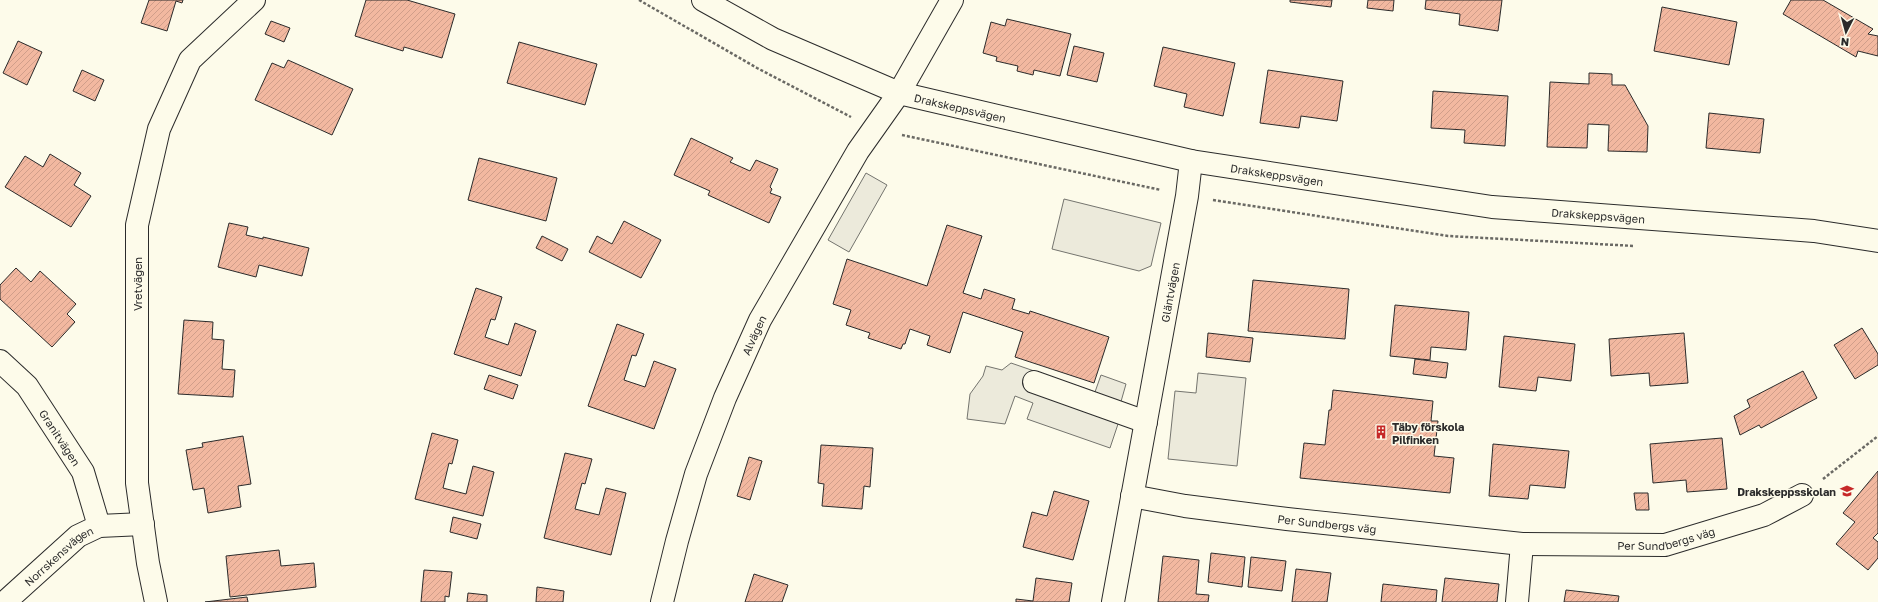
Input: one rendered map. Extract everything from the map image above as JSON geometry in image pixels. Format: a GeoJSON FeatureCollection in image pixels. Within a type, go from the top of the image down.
{"type":"FeatureCollection","features":[{"type":"Feature","properties":{"kind":"street","name":"Vretvägen"},"geometry":{"type":"LineString","coordinates":[[156,602],[137,483],[137,225],[159,129],[190,60],[254,0]]}},
{"type":"Feature","properties":{"kind":"street","name":"Drakskeppsvägen"},"geometry":{"type":"LineString","coordinates":[[702,0],[774,39],[899,93],[1191,161],[1492,207],[1814,231],[1878,241]]}},
{"type":"Feature","properties":{"kind":"street","name":"Alvägen"},"geometry":{"type":"LineString","coordinates":[[662,602],[676,542],[696,474],[725,398],[760,320],[858,151],[899,93],[952,0]]}},
{"type":"Feature","properties":{"kind":"street","name":"Gläntvägen"},"geometry":{"type":"LineString","coordinates":[[1114,602],[1187,196],[1191,161]]}},
{"type":"Feature","properties":{"kind":"street","name":"Granitvägen"},"geometry":{"type":"LineString","coordinates":[[0,361],[27,386],[83,472],[99,526]]}},
{"type":"Feature","properties":{"kind":"street"},"geometry":{"type":"LineString","coordinates":[[1034,382],[1146,422]]}},
{"type":"Feature","properties":{"kind":"street","name":"Per Sundbergs väg"},"geometry":{"type":"LineString","coordinates":[[1132,496],[1185,506],[1287,520],[1522,544],[1665,545],[1764,515],[1802,495]]}},
{"type":"Feature","properties":{"kind":"street","name":"Norrskensvägen"},"geometry":{"type":"LineString","coordinates":[[5,602],[78,536],[99,526],[143,524]]}},
{"type":"Feature","properties":{"kind":"street"},"geometry":{"type":"LineString","coordinates":[[1517,602],[1522,544]]}},
{"type":"Feature","properties":{"kind":"path"},"geometry":{"type":"LineString","coordinates":[[1802,495],[1878,436]]}},
{"type":"Feature","properties":{"kind":"shaded area"},"geometry":{"type":"Polygon","coordinates":[[[866,173],[887,185],[849,252],[828,240],[866,173]]]}},
{"type":"Feature","properties":{"kind":"shaded area"},"geometry":{"type":"Polygon","coordinates":[[[1064,199],[1161,223],[1151,266],[1139,271],[1052,249],[1064,199]]]}},
{"type":"Feature","properties":{"kind":"shaded area"},"geometry":{"type":"Polygon","coordinates":[[[1011,363],[1095,392],[1101,375],[1126,384],[1120,405],[1122,412],[1110,448],[1027,419],[1033,403],[1015,396],[1005,424],[967,419],[970,394],[983,376],[986,366],[1002,370],[1011,363]]]}},
{"type":"Feature","properties":{"kind":"shaded area"},"geometry":{"type":"Polygon","coordinates":[[[1198,373],[1246,378],[1237,466],[1168,459],[1175,391],[1196,393],[1198,373]]]}},
{"type":"Feature","properties":{"kind":"building"},"geometry":{"type":"Polygon","coordinates":[[[149,0],[183,0],[182,3],[176,1],[167,31],[141,23],[149,0]]]}},
{"type":"Feature","properties":{"kind":"building"},"geometry":{"type":"Polygon","coordinates":[[[366,0],[407,0],[455,14],[442,58],[404,47],[403,51],[355,36],[366,0]]]}},
{"type":"Feature","properties":{"kind":"building"},"geometry":{"type":"Polygon","coordinates":[[[1290,0],[1332,0],[1331,7],[1290,2],[1290,0]]]}},
{"type":"Feature","properties":{"kind":"building"},"geometry":{"type":"Polygon","coordinates":[[[1368,0],[1394,0],[1393,11],[1367,8],[1368,0]]]}},
{"type":"Feature","properties":{"kind":"building"},"geometry":{"type":"Polygon","coordinates":[[[1426,0],[1502,0],[1498,31],[1459,25],[1460,14],[1425,9],[1426,0]]]}},
{"type":"Feature","properties":{"kind":"building"},"geometry":{"type":"Polygon","coordinates":[[[1791,0],[1823,0],[1873,29],[1868,34],[1878,36],[1878,56],[1858,51],[1856,57],[1783,14],[1791,0]]]}},
{"type":"Feature","properties":{"kind":"building"},"geometry":{"type":"Polygon","coordinates":[[[1662,7],[1737,22],[1729,65],[1654,51],[1662,7]]]}},
{"type":"Feature","properties":{"kind":"building"},"geometry":{"type":"Polygon","coordinates":[[[1007,19],[1071,34],[1060,76],[1034,70],[1033,75],[1017,71],[1018,66],[996,61],[997,57],[983,53],[991,22],[1005,26],[1007,19]]]}},
{"type":"Feature","properties":{"kind":"building"},"geometry":{"type":"Polygon","coordinates":[[[271,21],[290,28],[284,42],[265,34],[271,21]]]}},
{"type":"Feature","properties":{"kind":"building"},"geometry":{"type":"Polygon","coordinates":[[[18,41],[42,52],[27,85],[3,73],[18,41]]]}},
{"type":"Feature","properties":{"kind":"building"},"geometry":{"type":"Polygon","coordinates":[[[519,42],[597,64],[585,105],[507,83],[519,42]]]}},
{"type":"Feature","properties":{"kind":"building"},"geometry":{"type":"Polygon","coordinates":[[[1074,46],[1104,53],[1097,82],[1067,75],[1074,46]]]}},
{"type":"Feature","properties":{"kind":"building"},"geometry":{"type":"Polygon","coordinates":[[[1163,47],[1235,63],[1223,116],[1184,107],[1187,94],[1154,86],[1163,47]]]}},
{"type":"Feature","properties":{"kind":"building"},"geometry":{"type":"Polygon","coordinates":[[[288,60],[353,89],[332,135],[255,100],[272,63],[284,68],[288,60]]]}},
{"type":"Feature","properties":{"kind":"building"},"geometry":{"type":"Polygon","coordinates":[[[82,70],[104,80],[95,101],[73,91],[82,70]]]}},
{"type":"Feature","properties":{"kind":"building"},"geometry":{"type":"Polygon","coordinates":[[[1268,70],[1343,81],[1337,121],[1301,116],[1299,128],[1260,123],[1268,70]]]}},
{"type":"Feature","properties":{"kind":"building"},"geometry":{"type":"Polygon","coordinates":[[[1589,73],[1612,74],[1612,85],[1625,85],[1648,126],[1647,152],[1608,151],[1609,125],[1588,124],[1587,148],[1547,147],[1550,82],[1589,84],[1589,73]]]}},
{"type":"Feature","properties":{"kind":"building"},"geometry":{"type":"Polygon","coordinates":[[[1433,91],[1508,96],[1505,146],[1464,143],[1465,130],[1431,128],[1433,91]]]}},
{"type":"Feature","properties":{"kind":"building"},"geometry":{"type":"Polygon","coordinates":[[[1709,113],[1764,119],[1760,153],[1706,148],[1709,113]]]}},
{"type":"Feature","properties":{"kind":"building"},"geometry":{"type":"Polygon","coordinates":[[[691,138],[733,158],[730,162],[750,171],[756,160],[778,169],[770,187],[772,189],[770,193],[781,197],[769,223],[708,195],[710,191],[674,175],[691,138]]]}},
{"type":"Feature","properties":{"kind":"building"},"geometry":{"type":"Polygon","coordinates":[[[50,154],[81,173],[74,185],[91,196],[71,227],[5,187],[25,156],[43,167],[50,154]]]}},
{"type":"Feature","properties":{"kind":"building"},"geometry":{"type":"Polygon","coordinates":[[[479,158],[557,178],[546,221],[468,200],[479,158]]]}},
{"type":"Feature","properties":{"kind":"building"},"geometry":{"type":"Polygon","coordinates":[[[624,221],[661,240],[641,278],[589,252],[597,236],[612,244],[624,221]]]}},
{"type":"Feature","properties":{"kind":"building"},"geometry":{"type":"Polygon","coordinates":[[[229,223],[248,227],[246,235],[263,239],[263,237],[309,248],[302,276],[259,265],[256,277],[218,267],[229,223]]]}},
{"type":"Feature","properties":{"kind":"building"},"geometry":{"type":"Polygon","coordinates":[[[947,225],[982,236],[963,293],[981,299],[984,289],[1015,299],[1012,309],[1029,314],[1030,311],[1109,337],[1094,383],[1015,357],[1023,332],[963,312],[950,353],[927,345],[930,336],[910,329],[905,344],[903,344],[901,349],[868,338],[870,333],[846,325],[851,310],[833,304],[847,259],[927,286],[947,225]]]}},
{"type":"Feature","properties":{"kind":"building"},"geometry":{"type":"Polygon","coordinates":[[[542,236],[568,249],[562,261],[536,248],[542,236]]]}},
{"type":"Feature","properties":{"kind":"building"},"geometry":{"type":"Polygon","coordinates":[[[16,268],[31,282],[40,271],[76,304],[67,314],[75,322],[52,347],[0,299],[0,285],[16,268]]]}},
{"type":"Feature","properties":{"kind":"building"},"geometry":{"type":"Polygon","coordinates":[[[1253,280],[1349,289],[1345,339],[1248,331],[1253,280]]]}},
{"type":"Feature","properties":{"kind":"building"},"geometry":{"type":"Polygon","coordinates":[[[476,288],[502,297],[495,320],[491,319],[485,337],[508,345],[515,323],[536,331],[521,376],[454,354],[476,288]]]}},
{"type":"Feature","properties":{"kind":"building"},"geometry":{"type":"Polygon","coordinates":[[[1395,305],[1469,312],[1466,350],[1431,347],[1430,360],[1390,356],[1395,305]]]}},
{"type":"Feature","properties":{"kind":"building"},"geometry":{"type":"Polygon","coordinates":[[[184,320],[213,322],[212,339],[224,340],[222,369],[235,370],[233,397],[178,394],[184,320]]]}},
{"type":"Feature","properties":{"kind":"building"},"geometry":{"type":"Polygon","coordinates":[[[617,324],[644,334],[636,356],[632,355],[624,380],[645,387],[654,361],[676,369],[654,429],[588,406],[617,324]]]}},
{"type":"Feature","properties":{"kind":"building"},"geometry":{"type":"Polygon","coordinates":[[[1862,328],[1878,354],[1878,365],[1855,379],[1834,345],[1862,328]]]}},
{"type":"Feature","properties":{"kind":"building"},"geometry":{"type":"Polygon","coordinates":[[[1208,333],[1253,338],[1250,362],[1206,357],[1208,333]]]}},
{"type":"Feature","properties":{"kind":"building"},"geometry":{"type":"Polygon","coordinates":[[[1684,333],[1688,383],[1650,386],[1649,373],[1611,376],[1609,339],[1684,333]]]}},
{"type":"Feature","properties":{"kind":"building"},"geometry":{"type":"Polygon","coordinates":[[[1504,336],[1575,344],[1571,381],[1538,377],[1536,391],[1499,387],[1504,336]]]}},
{"type":"Feature","properties":{"kind":"building"},"geometry":{"type":"Polygon","coordinates":[[[1415,359],[1448,363],[1446,378],[1413,374],[1415,359]]]}},
{"type":"Feature","properties":{"kind":"building"},"geometry":{"type":"Polygon","coordinates":[[[1803,371],[1817,398],[1761,428],[1759,425],[1740,435],[1734,416],[1750,407],[1747,400],[1803,371]]]}},
{"type":"Feature","properties":{"kind":"building"},"geometry":{"type":"Polygon","coordinates":[[[489,375],[518,385],[513,399],[484,389],[489,375]]]}},
{"type":"Feature","properties":{"kind":"building","name":"Täby förskola Pilfinken"},"geometry":{"type":"Polygon","coordinates":[[[1333,390],[1433,401],[1431,421],[1438,421],[1434,456],[1454,458],[1450,493],[1300,478],[1304,443],[1325,445],[1333,390]]]}},
{"type":"Feature","properties":{"kind":"building"},"geometry":{"type":"Polygon","coordinates":[[[432,433],[458,440],[452,464],[449,463],[443,488],[466,494],[473,466],[494,472],[483,516],[415,499],[432,433]]]}},
{"type":"Feature","properties":{"kind":"building"},"geometry":{"type":"Polygon","coordinates":[[[243,436],[251,484],[238,486],[241,507],[208,513],[204,488],[193,490],[186,450],[203,447],[202,443],[243,436]]]}},
{"type":"Feature","properties":{"kind":"building"},"geometry":{"type":"Polygon","coordinates":[[[1722,438],[1727,489],[1687,492],[1686,480],[1653,483],[1650,444],[1722,438]]]}},
{"type":"Feature","properties":{"kind":"building"},"geometry":{"type":"Polygon","coordinates":[[[1493,444],[1569,451],[1565,488],[1530,485],[1528,499],[1489,496],[1493,444]]]}},
{"type":"Feature","properties":{"kind":"building"},"geometry":{"type":"Polygon","coordinates":[[[821,445],[873,448],[870,487],[864,486],[862,509],[822,506],[824,484],[818,483],[821,445]]]}},
{"type":"Feature","properties":{"kind":"building"},"geometry":{"type":"Polygon","coordinates":[[[565,453],[592,459],[585,484],[582,483],[575,509],[599,515],[606,488],[626,493],[611,555],[544,538],[565,453]]]}},
{"type":"Feature","properties":{"kind":"building"},"geometry":{"type":"Polygon","coordinates":[[[749,457],[762,461],[750,500],[737,496],[749,457]]]}},
{"type":"Feature","properties":{"kind":"building"},"geometry":{"type":"Polygon","coordinates":[[[1878,471],[1878,533],[1873,538],[1878,542],[1878,558],[1868,570],[1836,544],[1855,522],[1843,513],[1878,471]]]}},
{"type":"Feature","properties":{"kind":"building"},"geometry":{"type":"Polygon","coordinates":[[[1054,491],[1089,501],[1073,560],[1023,547],[1032,512],[1047,516],[1054,491]]]}},
{"type":"Feature","properties":{"kind":"building"},"geometry":{"type":"Polygon","coordinates":[[[1634,493],[1648,493],[1649,510],[1636,510],[1634,493]]]}},
{"type":"Feature","properties":{"kind":"building"},"geometry":{"type":"Polygon","coordinates":[[[453,517],[481,524],[477,539],[450,532],[453,517]]]}},
{"type":"Feature","properties":{"kind":"building"},"geometry":{"type":"Polygon","coordinates":[[[279,550],[281,566],[314,563],[316,587],[230,597],[226,556],[279,550]]]}},
{"type":"Feature","properties":{"kind":"building"},"geometry":{"type":"Polygon","coordinates":[[[1211,553],[1245,557],[1242,587],[1208,582],[1211,553]]]}},
{"type":"Feature","properties":{"kind":"building"},"geometry":{"type":"Polygon","coordinates":[[[1163,556],[1199,560],[1196,594],[1209,595],[1208,602],[1158,602],[1163,556]]]}},
{"type":"Feature","properties":{"kind":"building"},"geometry":{"type":"Polygon","coordinates":[[[1251,557],[1286,561],[1282,591],[1248,587],[1251,557]]]}},
{"type":"Feature","properties":{"kind":"building"},"geometry":{"type":"Polygon","coordinates":[[[1296,569],[1331,573],[1327,602],[1292,602],[1296,569]]]}},
{"type":"Feature","properties":{"kind":"building"},"geometry":{"type":"Polygon","coordinates":[[[424,570],[452,572],[449,597],[445,596],[445,602],[421,602],[424,570]]]}},
{"type":"Feature","properties":{"kind":"building"},"geometry":{"type":"Polygon","coordinates":[[[754,574],[788,585],[782,602],[745,602],[754,574]]]}},
{"type":"Feature","properties":{"kind":"building"},"geometry":{"type":"Polygon","coordinates":[[[1036,578],[1072,583],[1069,602],[1016,602],[1016,599],[1033,601],[1036,578]]]}},
{"type":"Feature","properties":{"kind":"building"},"geometry":{"type":"Polygon","coordinates":[[[1445,578],[1499,584],[1497,602],[1442,602],[1445,578]]]}},
{"type":"Feature","properties":{"kind":"building"},"geometry":{"type":"Polygon","coordinates":[[[1383,584],[1437,590],[1436,602],[1381,602],[1383,584]]]}},
{"type":"Feature","properties":{"kind":"building"},"geometry":{"type":"Polygon","coordinates":[[[537,587],[564,591],[563,602],[536,602],[537,587]]]}},
{"type":"Feature","properties":{"kind":"building"},"geometry":{"type":"Polygon","coordinates":[[[1566,590],[1619,596],[1618,602],[1564,602],[1566,590]]]}},
{"type":"Feature","properties":{"kind":"building"},"geometry":{"type":"Polygon","coordinates":[[[468,593],[487,595],[487,602],[467,602],[468,593]]]}},
{"type":"Feature","properties":{"kind":"building"},"geometry":{"type":"Polygon","coordinates":[[[247,597],[248,602],[205,602],[247,597]]]}},
{"type":"Feature","properties":{"kind":"place","name":"Täby förskola Pilfinken"},"geometry":{"type":"Point","coordinates":[1381,432]}},
{"type":"Feature","properties":{"kind":"place","name":"Drakskeppsskolan"},"geometry":{"type":"Point","coordinates":[1847,491]}}]}
